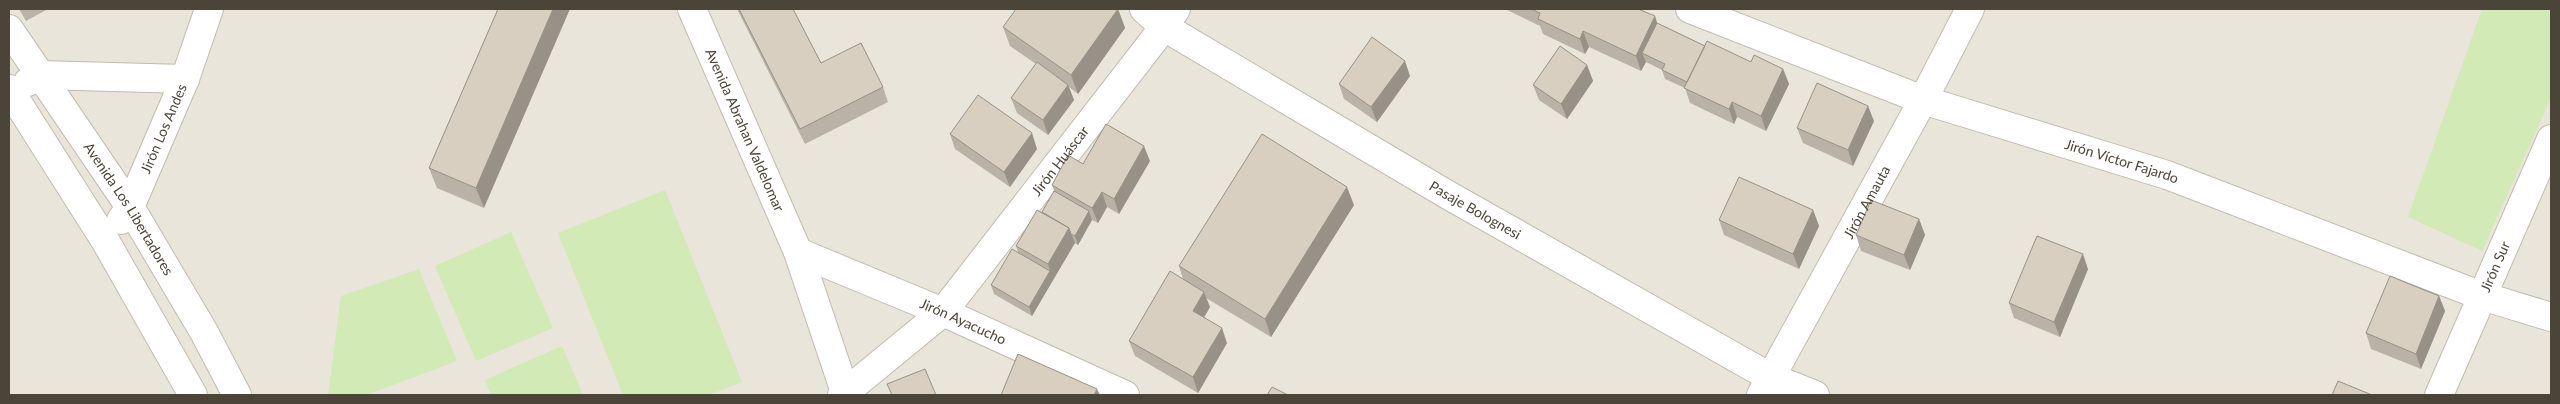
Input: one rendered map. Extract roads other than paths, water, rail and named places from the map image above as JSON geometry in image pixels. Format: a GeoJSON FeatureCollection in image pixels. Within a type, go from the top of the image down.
{"type":"FeatureCollection","features":[{"type":"Feature","properties":{"kind":"street","name":"Jirón Los Andes"},"geometry":{"type":"LineString","coordinates":[[106,242],[130,207],[185,79],[209,9]]}},
{"type":"Feature","properties":{"kind":"street","name":"Avenida Abrahan Valdelomar"},"geometry":{"type":"LineString","coordinates":[[692,9],[798,252],[845,395]]}},
{"type":"Feature","properties":{"kind":"street","name":"Pasaje Bolognesi"},"geometry":{"type":"LineString","coordinates":[[1144,9],[1170,18],[1448,195],[1766,386],[1815,395]]}},
{"type":"Feature","properties":{"kind":"street","name":"Jirón Víctor Fajardo"},"geometry":{"type":"LineString","coordinates":[[1690,9],[1923,100],[2167,175],[2482,296],[2551,317]]}},
{"type":"Feature","properties":{"kind":"street","name":"Jirón Amauta"},"geometry":{"type":"LineString","coordinates":[[1766,386],[1923,100],[1970,9]]}},
{"type":"Feature","properties":{"kind":"street","name":"Jirón Huáscar"},"geometry":{"type":"LineString","coordinates":[[845,395],[943,312],[1170,18]]}},
{"type":"Feature","properties":{"kind":"street","name":"Avenida Los Libertadores"},"geometry":{"type":"LineString","coordinates":[[9,29],[130,207],[204,332],[237,395]]}},
{"type":"Feature","properties":{"kind":"street"},"geometry":{"type":"LineString","coordinates":[[185,79],[40,75],[10,90],[106,242],[192,395]]}},
{"type":"Feature","properties":{"kind":"street","name":"Jirón Sur"},"geometry":{"type":"LineString","coordinates":[[2440,395],[2551,139]]}},
{"type":"Feature","properties":{"kind":"street","name":"Jirón Ayacucho"},"geometry":{"type":"LineString","coordinates":[[798,252],[943,312],[1125,395]]}}]}
